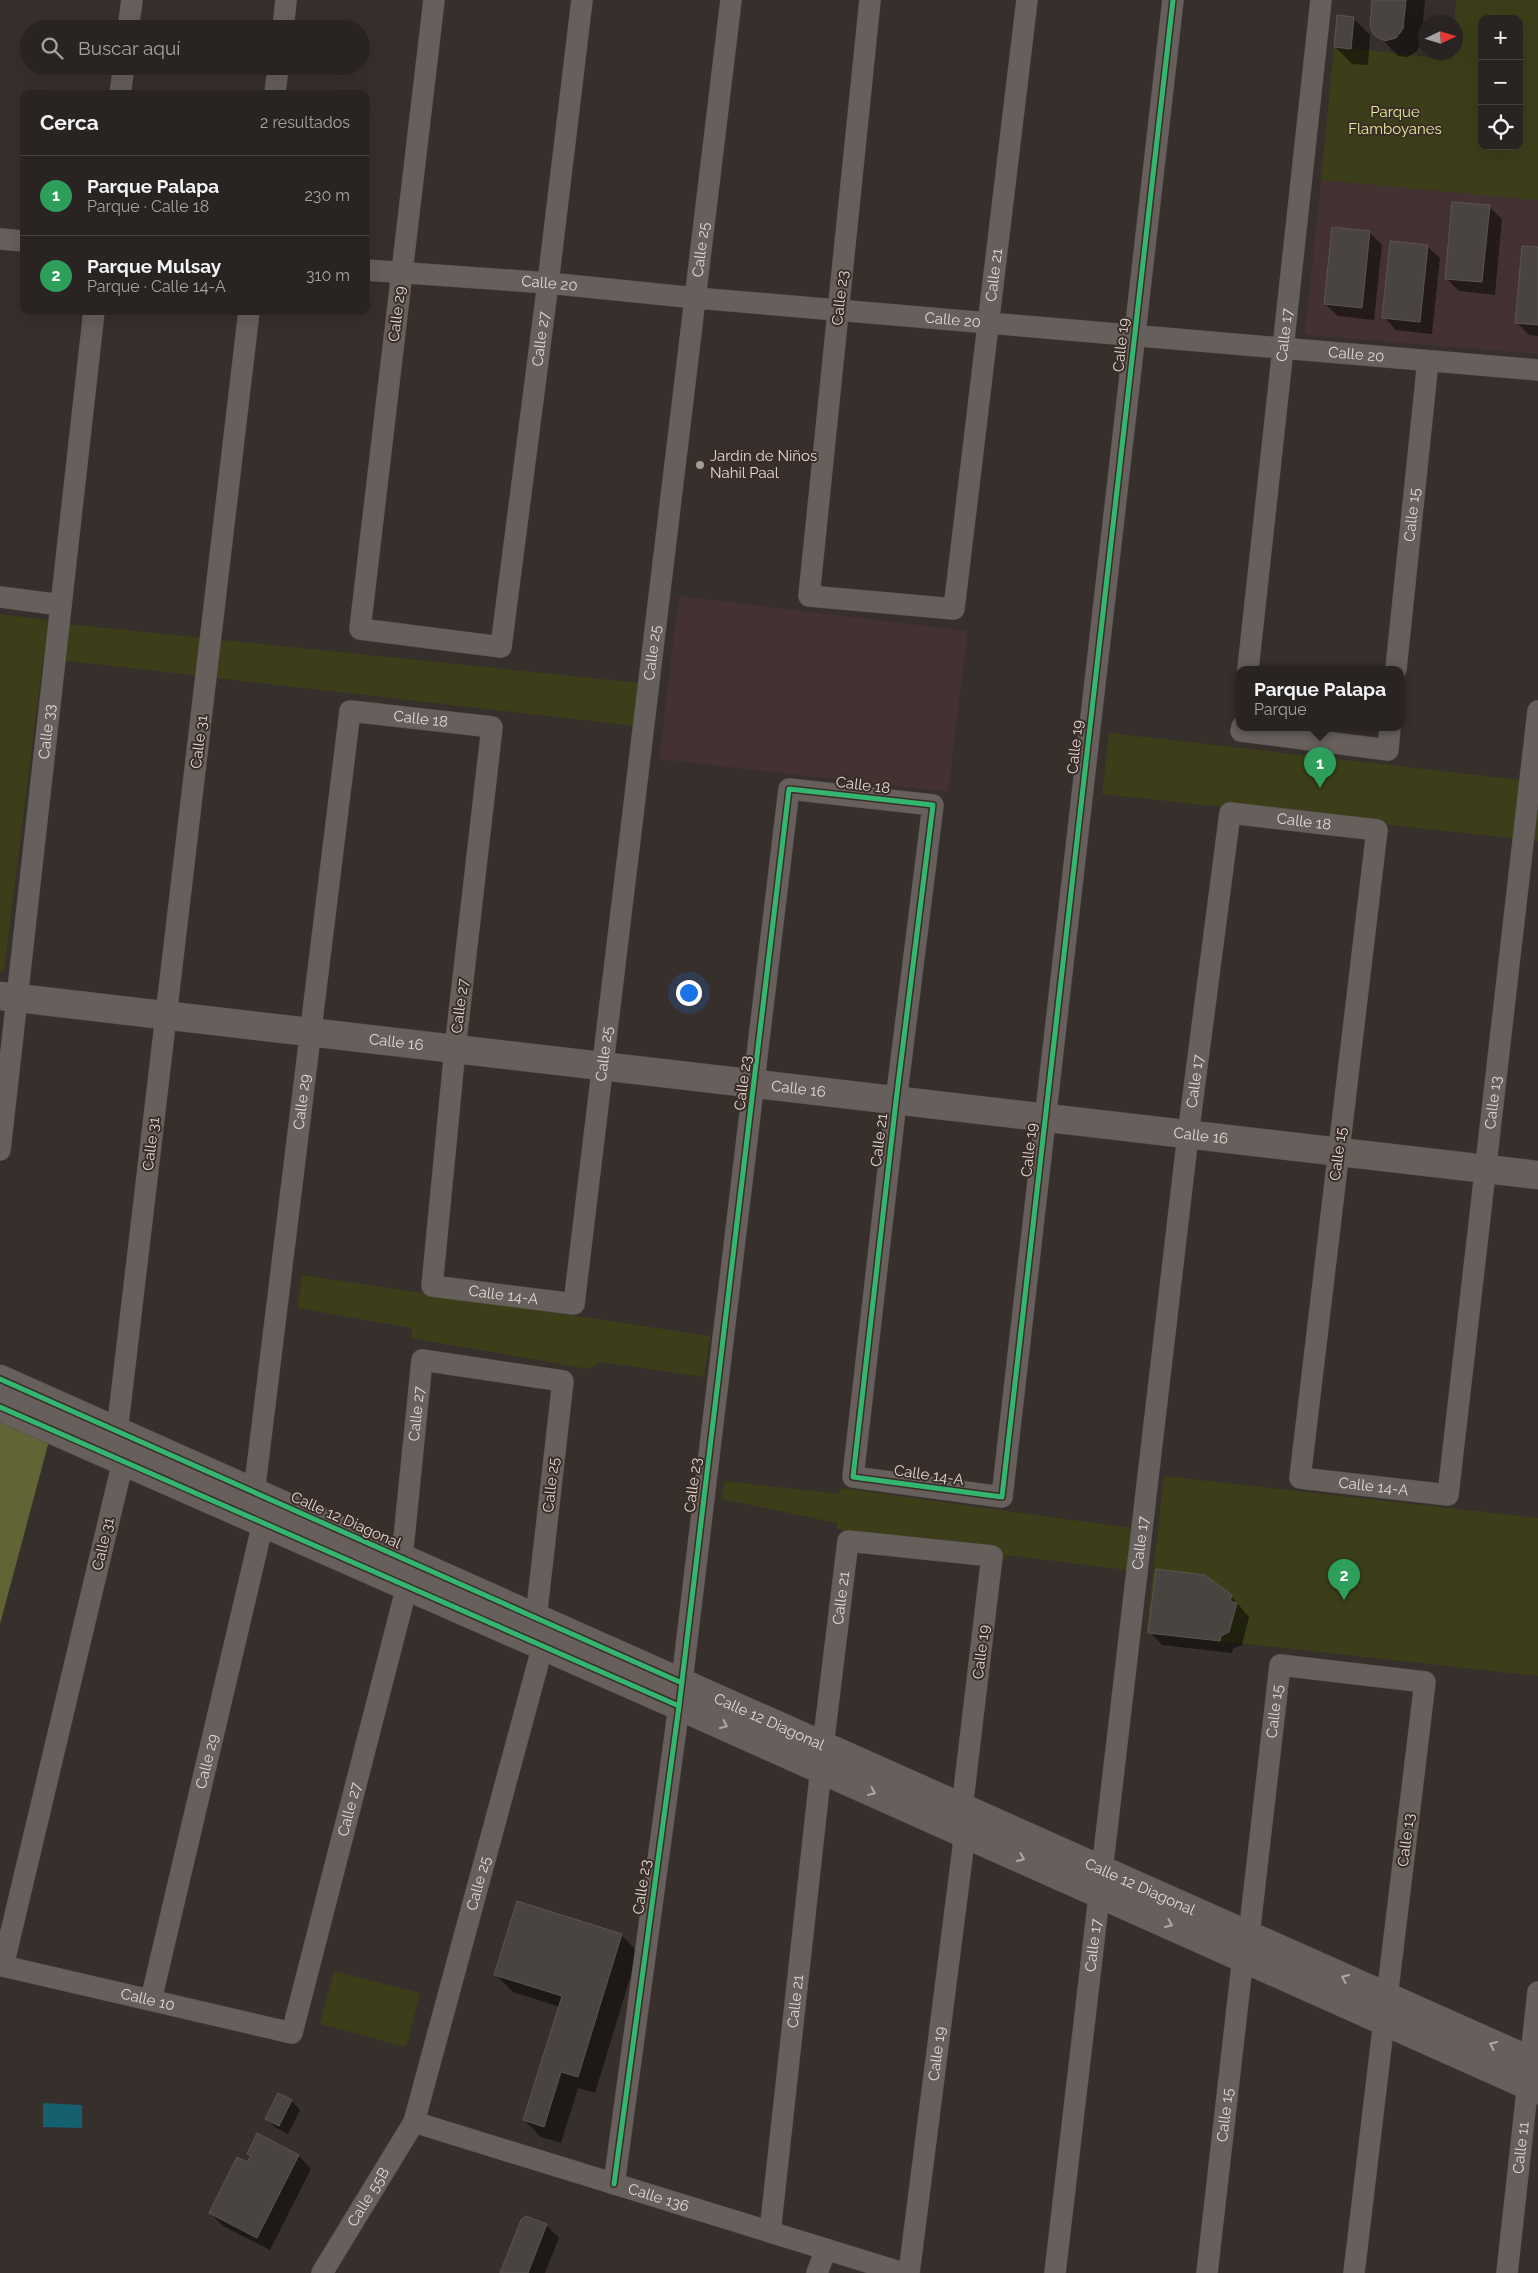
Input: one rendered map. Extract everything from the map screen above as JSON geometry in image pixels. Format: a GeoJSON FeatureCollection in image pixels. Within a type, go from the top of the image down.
{"type":"FeatureCollection","features":[{"type":"Feature","properties":{"kind":"street"},"geometry":{"type":"LineString","coordinates":[[129,20],[132,0]]}},
{"type":"Feature","properties":{"kind":"street"},"geometry":{"type":"LineString","coordinates":[[284,20],[286,0]]}},
{"type":"Feature","properties":{"kind":"street","name":"Calle 29"},"geometry":{"type":"LineString","coordinates":[[434,0],[360,629],[501,647]]}},
{"type":"Feature","properties":{"kind":"street","name":"Calle 27"},"geometry":{"type":"LineString","coordinates":[[501,647],[582,0]]}},
{"type":"Feature","properties":{"kind":"street","name":"Calle 25"},"geometry":{"type":"LineString","coordinates":[[574,1304],[731,0]]}},
{"type":"Feature","properties":{"kind":"street","name":"Calle 23"},"geometry":{"type":"LineString","coordinates":[[870,0],[809,596],[954,609]]}},
{"type":"Feature","properties":{"kind":"street","name":"Calle 21"},"geometry":{"type":"LineString","coordinates":[[954,609],[1027,0]]}},
{"type":"Feature","properties":{"kind":"street","name":"Calle 19"},"geometry":{"type":"LineString","coordinates":[[1002,1497],[1173,0]]}},
{"type":"Feature","properties":{"kind":"street","name":"Calle 17"},"geometry":{"type":"LineString","coordinates":[[1248,666],[1321,0]]}},
{"type":"Feature","properties":{"kind":"street"},"geometry":{"type":"LineString","coordinates":[[121,90],[123,75]]}},
{"type":"Feature","properties":{"kind":"street"},"geometry":{"type":"LineString","coordinates":[[275,90],[277,75]]}},
{"type":"Feature","properties":{"kind":"street"},"geometry":{"type":"LineString","coordinates":[[0,239],[20,241]]}},
{"type":"Feature","properties":{"kind":"street","name":"Calle 20"},"geometry":{"type":"LineString","coordinates":[[370,270],[548,283],[696,298],[1538,370]]}},
{"type":"Feature","properties":{"kind":"street","name":"Calle 33"},"geometry":{"type":"LineString","coordinates":[[0,1150],[9,997],[61,605],[94,315]]}},
{"type":"Feature","properties":{"kind":"street","name":"Calle 31"},"geometry":{"type":"LineString","coordinates":[[3,1966],[123,1461],[117,1432],[250,315]]}},
{"type":"Feature","properties":{"kind":"street","name":"Calle 15"},"geometry":{"type":"LineString","coordinates":[[1396,666],[1428,361]]}},
{"type":"Feature","properties":{"kind":"street"},"geometry":{"type":"LineString","coordinates":[[0,597],[61,605]]}},
{"type":"Feature","properties":{"kind":"street","name":"Calle 29"},"geometry":{"type":"LineString","coordinates":[[254,1493],[350,711]]}},
{"type":"Feature","properties":{"kind":"street","name":"Calle 18"},"geometry":{"type":"LineString","coordinates":[[350,711],[492,727]]}},
{"type":"Feature","properties":{"kind":"street","name":"Calle 13"},"geometry":{"type":"LineString","coordinates":[[1448,1495],[1538,711]]}},
{"type":"Feature","properties":{"kind":"street","name":"Calle 27"},"geometry":{"type":"LineString","coordinates":[[432,1286],[455,1049],[492,727]]}},
{"type":"Feature","properties":{"kind":"street"},"geometry":{"type":"LineString","coordinates":[[1256,731],[1388,750],[1390,731]]}},
{"type":"Feature","properties":{"kind":"street","name":"Calle 23"},"geometry":{"type":"LineString","coordinates":[[614,2184],[680,1694],[756,1084],[789,789]]}},
{"type":"Feature","properties":{"kind":"street","name":"Calle 18"},"geometry":{"type":"LineString","coordinates":[[789,789],[933,805]]}},
{"type":"Feature","properties":{"kind":"street","name":"Calle 21"},"geometry":{"type":"LineString","coordinates":[[853,1477],[896,1101],[933,805]]}},
{"type":"Feature","properties":{"kind":"street","name":"Calle 17"},"geometry":{"type":"LineString","coordinates":[[1055,2273],[1188,1135],[1230,813]]}},
{"type":"Feature","properties":{"kind":"street","name":"Calle 18"},"geometry":{"type":"LineString","coordinates":[[1230,813],[1377,830]]}},
{"type":"Feature","properties":{"kind":"street","name":"Calle 15"},"geometry":{"type":"LineString","coordinates":[[1300,1478],[1377,830]]}},
{"type":"Feature","properties":{"kind":"street","name":"Calle 16"},"geometry":{"type":"LineString","coordinates":[[9,997],[1538,1175]]}},
{"type":"Feature","properties":{"kind":"street","name":"Calle 14-A"},"geometry":{"type":"LineString","coordinates":[[432,1286],[574,1304]]}},
{"type":"Feature","properties":{"kind":"street","name":"Calle 27"},"geometry":{"type":"LineString","coordinates":[[402,1558],[422,1360]]}},
{"type":"Feature","properties":{"kind":"street","name":"Calle 25"},"geometry":{"type":"LineString","coordinates":[[422,1360],[563,1381],[536,1618]]}},
{"type":"Feature","properties":{"kind":"street","name":"Calle 12 Diagonal"},"geometry":{"type":"LineString","coordinates":[[0,1379],[536,1618],[680,1694],[1533,2075]]}},
{"type":"Feature","properties":{"kind":"street","name":"Calle 12 Diagonal"},"geometry":{"type":"LineString","coordinates":[[0,1407],[542,1646],[680,1694]]}},
{"type":"Feature","properties":{"kind":"street","name":"Calle 14-A"},"geometry":{"type":"LineString","coordinates":[[853,1477],[1002,1497]]}},
{"type":"Feature","properties":{"kind":"street","name":"Calle 14-A"},"geometry":{"type":"LineString","coordinates":[[1300,1478],[1448,1495]]}},
{"type":"Feature","properties":{"kind":"street","name":"Calle 29"},"geometry":{"type":"LineString","coordinates":[[151,2000],[263,1523]]}},
{"type":"Feature","properties":{"kind":"street","name":"Calle 21"},"geometry":{"type":"LineString","coordinates":[[770,2232],[822,1757],[848,1541]]}},
{"type":"Feature","properties":{"kind":"street","name":"Calle 19"},"geometry":{"type":"LineString","coordinates":[[848,1541],[992,1556],[963,1820],[909,2273]]}},
{"type":"Feature","properties":{"kind":"street","name":"Calle 27"},"geometry":{"type":"LineString","coordinates":[[292,2033],[407,1586]]}},
{"type":"Feature","properties":{"kind":"street","name":"Calle 25"},"geometry":{"type":"LineString","coordinates":[[414,2122],[542,1646]]}},
{"type":"Feature","properties":{"kind":"street","name":"Calle 15"},"geometry":{"type":"LineString","coordinates":[[1208,2273],[1280,1665]]}},
{"type":"Feature","properties":{"kind":"street","name":"Calle 13"},"geometry":{"type":"LineString","coordinates":[[1280,1665],[1425,1682],[1354,2273]]}},
{"type":"Feature","properties":{"kind":"street","name":"Calle 10"},"geometry":{"type":"LineString","coordinates":[[3,1966],[292,2033]]}},
{"type":"Feature","properties":{"kind":"street","name":"Calle 11"},"geometry":{"type":"LineString","coordinates":[[1506,2273],[1533,2075],[1538,1992]]}},
{"type":"Feature","properties":{"kind":"street","name":"Calle 136"},"geometry":{"type":"LineString","coordinates":[[414,2122],[903,2273]]}},
{"type":"Feature","properties":{"kind":"street","name":"Calle 55B"},"geometry":{"type":"LineString","coordinates":[[322,2273],[414,2122]]}},
{"type":"Feature","properties":{"kind":"street"},"geometry":{"type":"LineString","coordinates":[[817,2273],[826,2249]]}},
{"type":"Feature","properties":{"kind":"shaded area"},"geometry":{"type":"Polygon","coordinates":[[[1321,180],[1538,200],[1538,354],[1305,334],[1321,180]]]}},
{"type":"Feature","properties":{"kind":"shaded area"},"geometry":{"type":"Polygon","coordinates":[[[679,596],[968,631],[948,792],[659,759],[679,596]]]}},
{"type":"Feature","properties":{"kind":"green space","name":"Parque Flamboyanes"},"geometry":{"type":"Polygon","coordinates":[[[1456,0],[1538,0],[1538,200],[1321,180],[1334,47],[1418,56],[1418,60],[1463,60],[1463,15],[1455,15],[1456,0]]]}},
{"type":"Feature","properties":{"kind":"green space"},"geometry":{"type":"Polygon","coordinates":[[[0,614],[46,620],[48,622],[640,683],[635,726],[43,658],[4,970],[0,974],[0,614]]]}},
{"type":"Feature","properties":{"kind":"green space"},"geometry":{"type":"Polygon","coordinates":[[[1109,733],[1538,782],[1538,841],[1102,794],[1109,733]]]}},
{"type":"Feature","properties":{"kind":"green space"},"geometry":{"type":"Polygon","coordinates":[[[302,1275],[710,1336],[704,1377],[600,1362],[588,1369],[411,1338],[412,1328],[297,1308],[302,1275]]]}},
{"type":"Feature","properties":{"kind":"green space"},"geometry":{"type":"Polygon","coordinates":[[[0,1420],[49,1441],[0,1624],[0,1420]]]}},
{"type":"Feature","properties":{"kind":"green space"},"geometry":{"type":"Polygon","coordinates":[[[1164,1476],[1538,1518],[1538,1676],[1146,1633],[1164,1476]]]}},
{"type":"Feature","properties":{"kind":"green space"},"geometry":{"type":"Polygon","coordinates":[[[724,1481],[839,1494],[840,1488],[1131,1528],[1127,1570],[1006,1555],[1005,1560],[837,1529],[837,1523],[722,1499],[724,1481]]]}},
{"type":"Feature","properties":{"kind":"green space"},"geometry":{"type":"Polygon","coordinates":[[[334,1971],[420,1993],[406,2047],[320,2024],[334,1971]]]}},
{"type":"Feature","properties":{"kind":"water"},"geometry":{"type":"Polygon","coordinates":[[[43,2103],[82,2105],[82,2128],[43,2127],[43,2103]]]}},
{"type":"Feature","properties":{"kind":"building"},"geometry":{"type":"Polygon","coordinates":[[[1372,0],[1406,0],[1403,29],[1396,38],[1385,41],[1375,36],[1370,26],[1372,0]]]}},
{"type":"Feature","properties":{"kind":"building"},"geometry":{"type":"Polygon","coordinates":[[[1337,15],[1354,17],[1351,49],[1334,47],[1337,15]]]}},
{"type":"Feature","properties":{"kind":"building"},"geometry":{"type":"Polygon","coordinates":[[[1452,202],[1490,205],[1482,282],[1445,279],[1452,202]]]}},
{"type":"Feature","properties":{"kind":"building"},"geometry":{"type":"Polygon","coordinates":[[[1332,227],[1370,231],[1362,308],[1324,304],[1332,227]]]}},
{"type":"Feature","properties":{"kind":"building"},"geometry":{"type":"Polygon","coordinates":[[[1390,241],[1428,245],[1420,322],[1382,318],[1390,241]]]}},
{"type":"Feature","properties":{"kind":"building"},"geometry":{"type":"Polygon","coordinates":[[[1522,246],[1538,247],[1538,325],[1515,323],[1522,246]]]}},
{"type":"Feature","properties":{"kind":"building"},"geometry":{"type":"Polygon","coordinates":[[[1156,1569],[1205,1575],[1232,1595],[1230,1601],[1237,1603],[1229,1632],[1221,1636],[1220,1641],[1148,1633],[1156,1569]]]}},
{"type":"Feature","properties":{"kind":"building"},"geometry":{"type":"Polygon","coordinates":[[[517,1901],[622,1934],[578,2077],[561,2072],[544,2127],[523,2120],[562,1996],[494,1975],[517,1901]]]}},
{"type":"Feature","properties":{"kind":"building"},"geometry":{"type":"Polygon","coordinates":[[[278,2093],[292,2100],[279,2126],[265,2119],[278,2093]]]}},
{"type":"Feature","properties":{"kind":"building"},"geometry":{"type":"Polygon","coordinates":[[[257,2133],[299,2155],[257,2238],[209,2213],[237,2157],[247,2162],[251,2156],[247,2154],[257,2133]]]}},
{"type":"Feature","properties":{"kind":"building"},"geometry":{"type":"Polygon","coordinates":[[[526,2216],[547,2224],[528,2273],[500,2273],[521,2220],[526,2216]]]}},
{"type":"Feature","properties":{"kind":"cycle path"},"geometry":{"type":"LineString","coordinates":[[614,2184],[679,1706],[789,789],[933,805],[896,1101],[853,1477],[1002,1497],[1173,0]]}},
{"type":"Feature","properties":{"kind":"cycle path"},"geometry":{"type":"LineString","coordinates":[[0,1379],[682,1683]]}},
{"type":"Feature","properties":{"kind":"cycle path"},"geometry":{"type":"LineString","coordinates":[[0,1407],[679,1706]]}},
{"type":"Feature","properties":{"kind":"place","name":"Jardín de Niños Nahil Paal"},"geometry":{"type":"Point","coordinates":[700,465]}},
{"type":"Feature","properties":{"kind":"place","name":"Parque Palapa"},"geometry":{"type":"Point","coordinates":[1320,788]}},
{"type":"Feature","properties":{"kind":"place","name":"Parque Mulsay"},"geometry":{"type":"Point","coordinates":[1344,1600]}}]}
